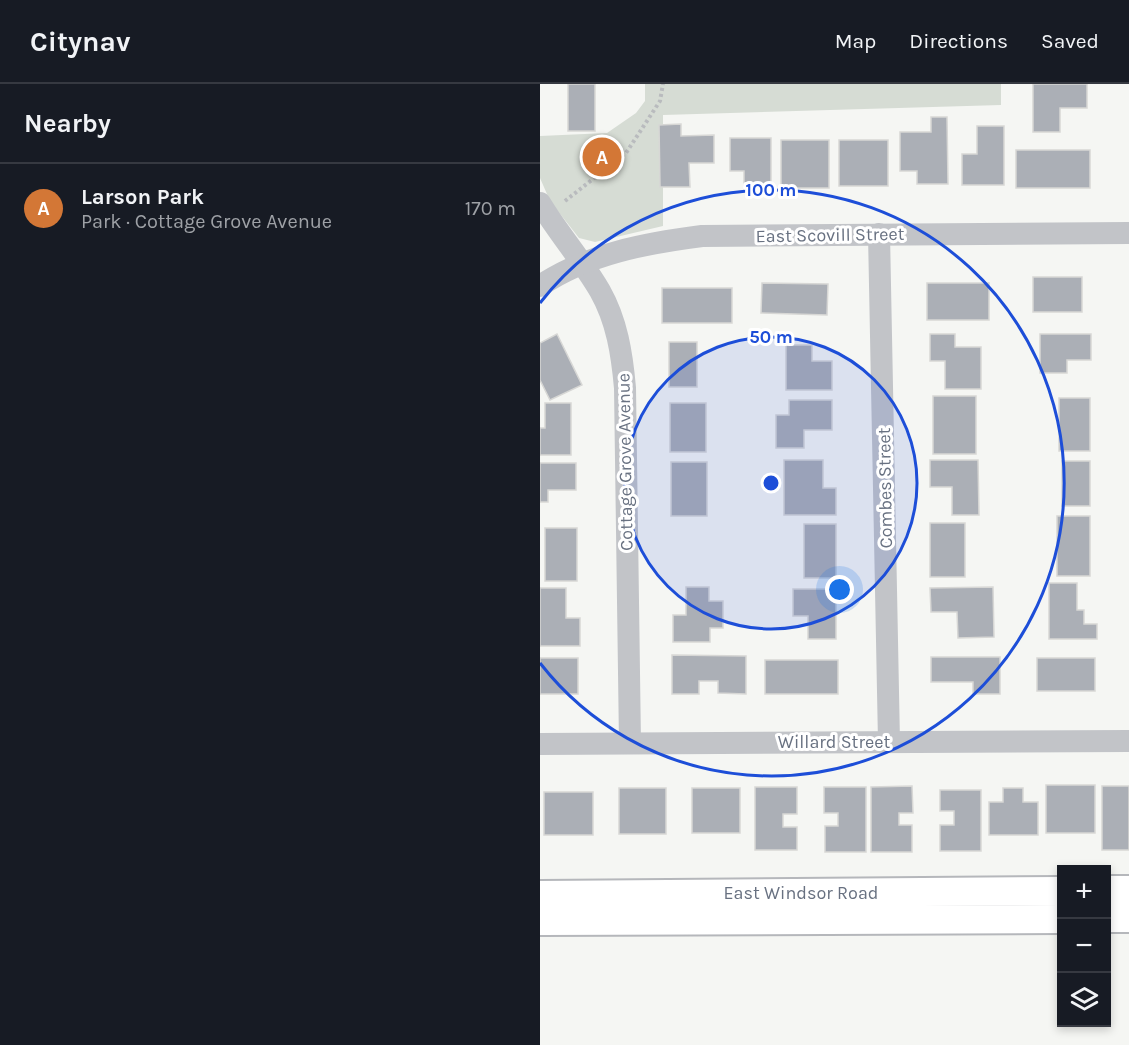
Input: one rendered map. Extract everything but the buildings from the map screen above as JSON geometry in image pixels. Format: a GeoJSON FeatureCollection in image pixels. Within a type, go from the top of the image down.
{"type":"FeatureCollection","features":[{"type":"Feature","properties":{"kind":"main road"},"geometry":{"type":"LineString","coordinates":[[1111,890],[1129,890]]}},
{"type":"Feature","properties":{"kind":"main road","name":"East Windsor Road"},"geometry":{"type":"LineString","coordinates":[[540,895],[1057,891]]}},
{"type":"Feature","properties":{"kind":"main road"},"geometry":{"type":"LineString","coordinates":[[1111,918],[1129,918]]}},
{"type":"Feature","properties":{"kind":"main road","name":"East Windsor Road"},"geometry":{"type":"LineString","coordinates":[[540,921],[1057,919]]}},
{"type":"Feature","properties":{"kind":"street","name":"Cottage Grove Avenue"},"geometry":{"type":"LineString","coordinates":[[540,202],[600,291],[615,325],[622,353],[625,388],[630,743]]}},
{"type":"Feature","properties":{"kind":"street","name":"East Scovill Street"},"geometry":{"type":"LineString","coordinates":[[540,286],[620,251],[660,241],[702,236],[1129,233]]}},
{"type":"Feature","properties":{"kind":"street","name":"Combes Street"},"geometry":{"type":"LineString","coordinates":[[879,234],[889,742]]}},
{"type":"Feature","properties":{"kind":"street","name":"Willard Street"},"geometry":{"type":"LineString","coordinates":[[540,744],[1129,741]]}},
{"type":"Feature","properties":{"kind":"path"},"geometry":{"type":"LineString","coordinates":[[565,201],[626,153],[660,101],[663,84]]}},
{"type":"Feature","properties":{"kind":"shaded area"},"geometry":{"type":"Polygon","coordinates":[[[645,84],[1001,84],[1001,105],[663,115],[663,226],[595,242],[579,238],[550,201],[540,178],[540,136],[607,133],[636,113],[645,101],[645,84]]]}},
{"type":"Feature","properties":{"kind":"place","name":"Larson Park"},"geometry":{"type":"Point","coordinates":[602,157]}}]}
